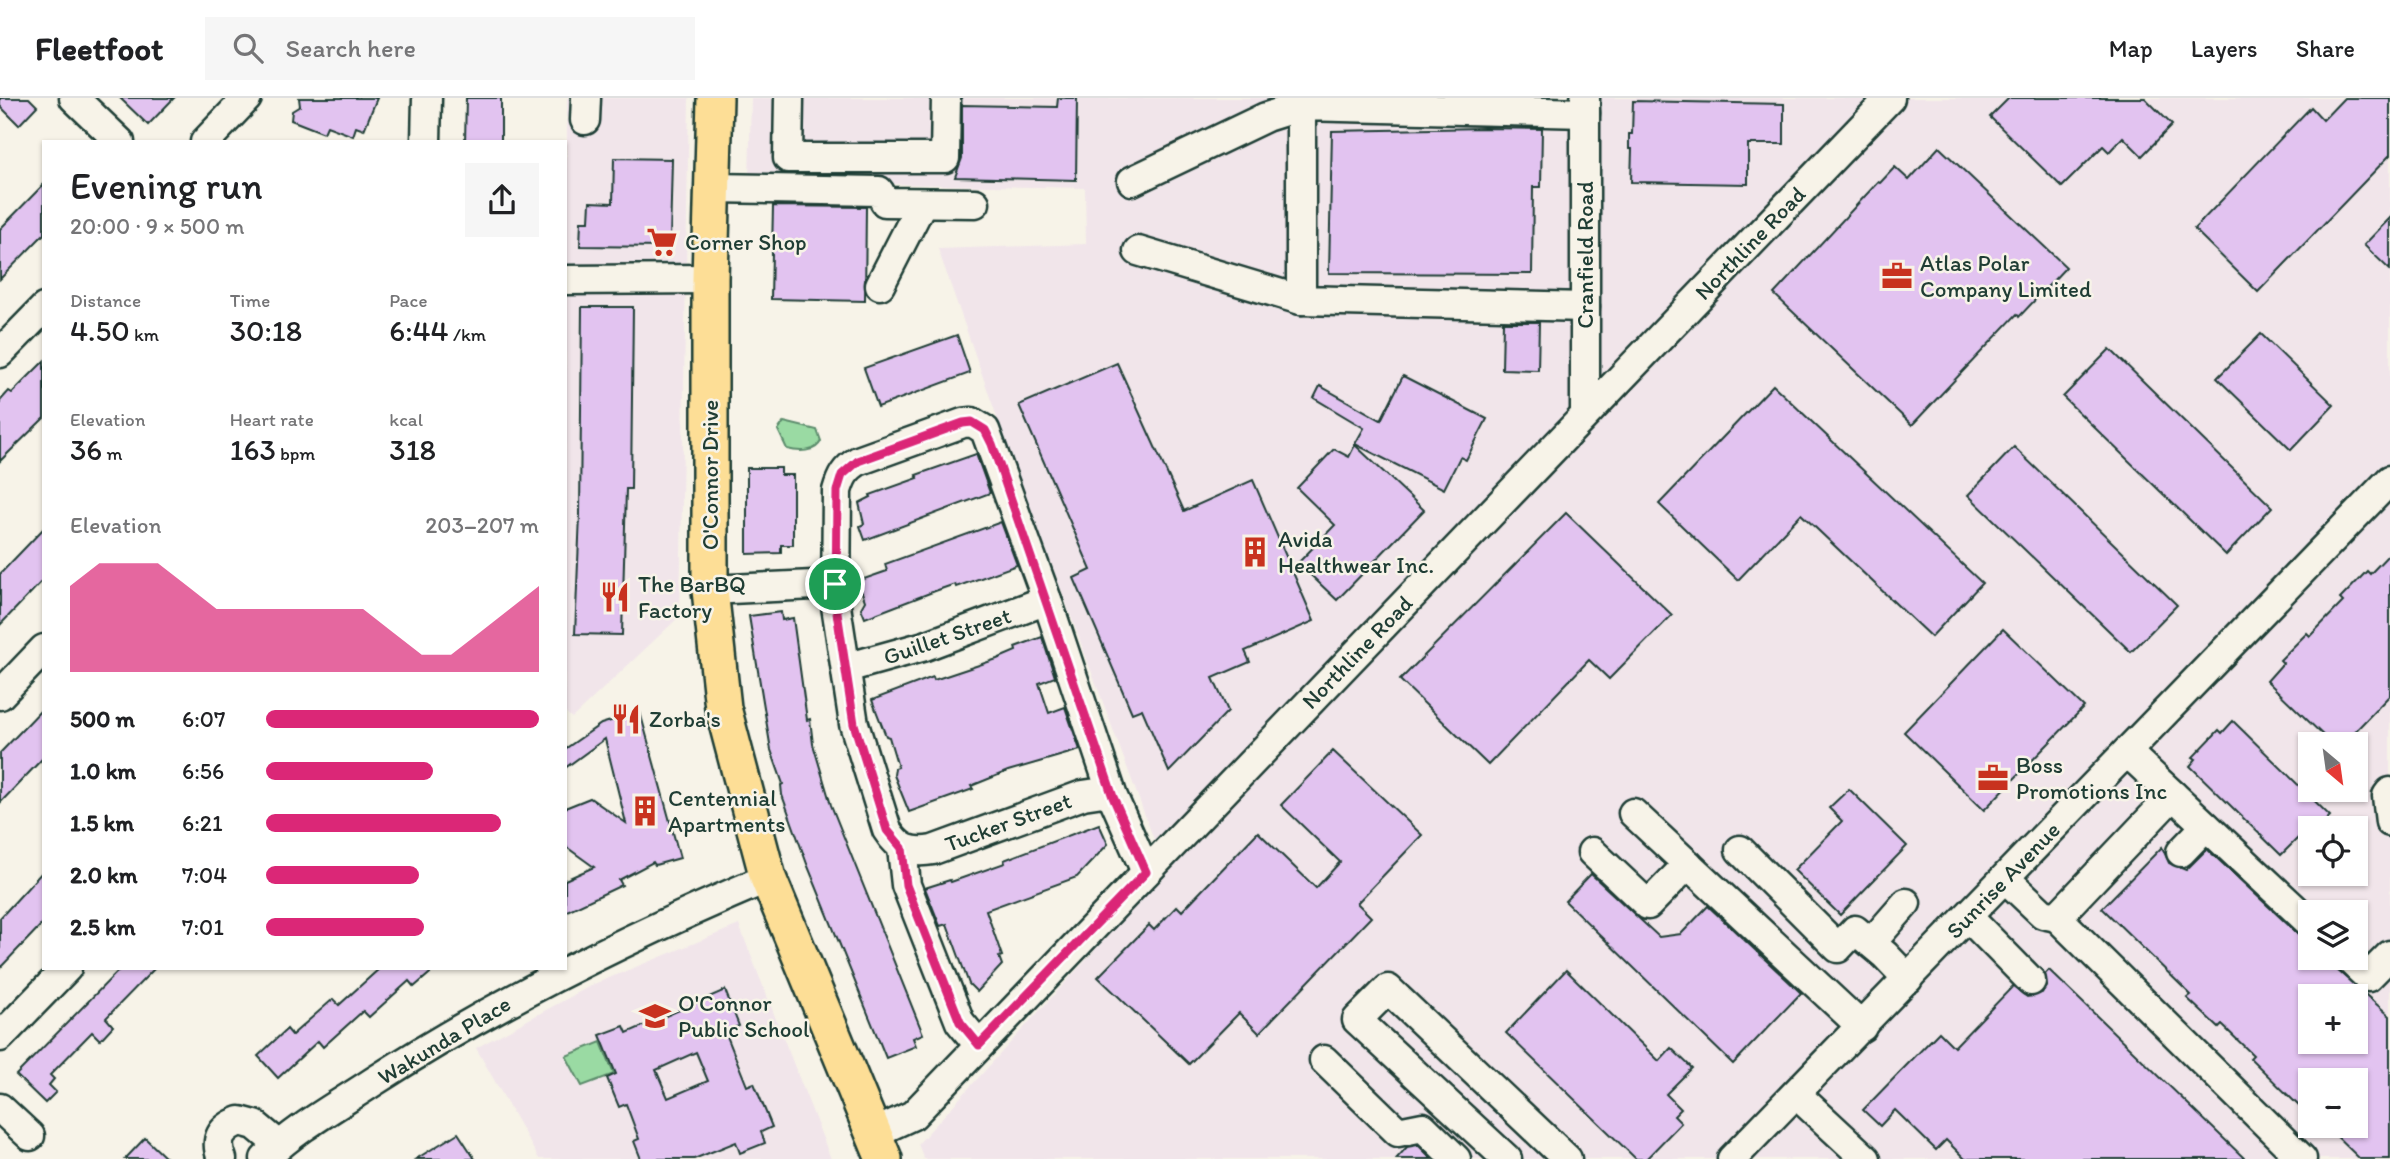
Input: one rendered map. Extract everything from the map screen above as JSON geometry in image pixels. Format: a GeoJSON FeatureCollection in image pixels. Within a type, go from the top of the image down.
{"type":"FeatureCollection","features":[{"type":"Feature","properties":{"kind":"main road","name":"O'Connor Drive"},"geometry":{"type":"LineString","coordinates":[[715,98],[710,279],[710,590],[723,708],[768,878],[879,1146]]}},
{"type":"Feature","properties":{"kind":"street"},"geometry":{"type":"LineString","coordinates":[[74,98],[118,140]]}},
{"type":"Feature","properties":{"kind":"street"},"geometry":{"type":"LineString","coordinates":[[207,140],[247,98]]}},
{"type":"Feature","properties":{"kind":"street"},"geometry":{"type":"LineString","coordinates":[[426,140],[427,98]]}},
{"type":"Feature","properties":{"kind":"street"},"geometry":{"type":"LineString","coordinates":[[789,98],[788,158],[945,158],[946,98]]}},
{"type":"Feature","properties":{"kind":"street","name":"Northline Road"},"geometry":{"type":"LineString","coordinates":[[879,1146],[913,1115],[1890,98]]}},
{"type":"Feature","properties":{"kind":"street"},"geometry":{"type":"LineString","coordinates":[[1301,106],[1301,300]]}},
{"type":"Feature","properties":{"kind":"street"},"geometry":{"type":"LineString","coordinates":[[1132,181],[1266,117],[1301,106],[1585,106]]}},
{"type":"Feature","properties":{"kind":"street","name":"Cranfield Road"},"geometry":{"type":"LineString","coordinates":[[1585,106],[1585,413]]}},
{"type":"Feature","properties":{"kind":"street"},"geometry":{"type":"LineString","coordinates":[[712,188],[879,191],[885,202],[975,203]]}},
{"type":"Feature","properties":{"kind":"street"},"geometry":{"type":"LineString","coordinates":[[880,285],[922,202]]}},
{"type":"Feature","properties":{"kind":"street"},"geometry":{"type":"LineString","coordinates":[[1138,251],[1301,300],[1585,307]]}},
{"type":"Feature","properties":{"kind":"street"},"geometry":{"type":"LineString","coordinates":[[567,280],[710,279]]}},
{"type":"Feature","properties":{"kind":"street"},"geometry":{"type":"LineString","coordinates":[[0,353],[42,310]]}},
{"type":"Feature","properties":{"kind":"street"},"geometry":{"type":"LineString","coordinates":[[979,1045],[960,1022],[906,885],[902,848],[887,830],[854,724],[835,584],[837,491],[848,467],[963,423],[978,425],[985,430],[1047,600],[1113,797],[1146,872]]}},
{"type":"Feature","properties":{"kind":"street","name":"Sunrise Avenue"},"geometry":{"type":"LineString","coordinates":[[1732,1159],[2390,480]]}},
{"type":"Feature","properties":{"kind":"street"},"geometry":{"type":"LineString","coordinates":[[710,590],[835,584]]}},
{"type":"Feature","properties":{"kind":"street","name":"Guillet Street"},"geometry":{"type":"LineString","coordinates":[[846,668],[925,646],[1047,600]]}},
{"type":"Feature","properties":{"kind":"street"},"geometry":{"type":"LineString","coordinates":[[0,695],[42,651]]}},
{"type":"Feature","properties":{"kind":"street"},"geometry":{"type":"LineString","coordinates":[[2127,752],[2298,912]]}},
{"type":"Feature","properties":{"kind":"street","name":"Tucker Street"},"geometry":{"type":"LineString","coordinates":[[902,848],[912,852],[933,850],[1083,794],[1103,792],[1113,797]]}},
{"type":"Feature","properties":{"kind":"street"},"geometry":{"type":"LineString","coordinates":[[2390,792],[2387,796],[2390,822]]}},
{"type":"Feature","properties":{"kind":"street"},"geometry":{"type":"LineString","coordinates":[[2057,917],[2173,795]]}},
{"type":"Feature","properties":{"kind":"street"},"geometry":{"type":"LineString","coordinates":[[1633,813],[1862,1027]]}},
{"type":"Feature","properties":{"kind":"street"},"geometry":{"type":"LineString","coordinates":[[2181,852],[2206,826]]}},
{"type":"Feature","properties":{"kind":"street"},"geometry":{"type":"LineString","coordinates":[[1740,850],[1838,948],[1856,930],[1908,979]]}},
{"type":"Feature","properties":{"kind":"street"},"geometry":{"type":"LineString","coordinates":[[1592,852],[1648,905],[1688,864]]}},
{"type":"Feature","properties":{"kind":"street","name":"Wakunda Place"},"geometry":{"type":"LineString","coordinates":[[222,1159],[218,1146],[219,1136],[223,1130],[240,1121],[255,1125],[272,1152],[431,1044],[523,993],[625,941],[768,878]]}},
{"type":"Feature","properties":{"kind":"street"},"geometry":{"type":"LineString","coordinates":[[2005,878],[2043,914],[2057,917],[2302,1159]]}},
{"type":"Feature","properties":{"kind":"street"},"geometry":{"type":"LineString","coordinates":[[1871,943],[1906,903]]}},
{"type":"Feature","properties":{"kind":"street"},"geometry":{"type":"LineString","coordinates":[[1968,917],[2031,981]]}},
{"type":"Feature","properties":{"kind":"street"},"geometry":{"type":"LineString","coordinates":[[2361,970],[2368,976],[2390,955]]}},
{"type":"Feature","properties":{"kind":"street"},"geometry":{"type":"LineString","coordinates":[[0,1037],[65,970]]}},
{"type":"Feature","properties":{"kind":"street"},"geometry":{"type":"LineString","coordinates":[[1507,1159],[1357,1020],[1388,989],[1567,1159]]}},
{"type":"Feature","properties":{"kind":"street"},"geometry":{"type":"LineString","coordinates":[[1324,1060],[1398,1132],[1423,1127],[1456,1159]]}},
{"type":"Feature","properties":{"kind":"street"},"geometry":{"type":"LineString","coordinates":[[1796,1094],[1866,1159]]}},
{"type":"Feature","properties":{"kind":"street"},"geometry":{"type":"LineString","coordinates":[[0,1108],[30,1136]]}},
{"type":"Feature","properties":{"kind":"shaded area"},"geometry":{"type":"Polygon","coordinates":[[[567,98],[689,98],[680,616],[572,718],[567,714],[567,98]]]}},
{"type":"Feature","properties":{"kind":"shaded area"},"geometry":{"type":"Polygon","coordinates":[[[751,98],[2390,98],[2390,1159],[924,1159],[918,1144],[1166,872],[998,420],[938,249],[1086,244],[1085,188],[749,181],[751,98]]]}},
{"type":"Feature","properties":{"kind":"shaded area","name":"O'Connor Public School"},"geometry":{"type":"Polygon","coordinates":[[[739,925],[831,1159],[539,1159],[476,1048],[594,984],[739,925]]]}},
{"type":"Feature","properties":{"kind":"green space"},"geometry":{"type":"Polygon","coordinates":[[[784,422],[817,430],[821,441],[819,445],[811,450],[787,449],[778,430],[784,422]]]}},
{"type":"Feature","properties":{"kind":"green space"},"geometry":{"type":"Polygon","coordinates":[[[601,1042],[614,1074],[582,1086],[566,1056],[601,1042]]]}},
{"type":"Feature","properties":{"kind":"building"},"geometry":{"type":"Polygon","coordinates":[[[0,98],[29,98],[37,106],[19,125],[0,106],[0,98]]]}},
{"type":"Feature","properties":{"kind":"building"},"geometry":{"type":"Polygon","coordinates":[[[120,98],[174,98],[148,125],[120,98]]]}},
{"type":"Feature","properties":{"kind":"building"},"geometry":{"type":"Polygon","coordinates":[[[299,98],[377,98],[364,130],[356,127],[353,136],[327,126],[324,133],[291,120],[292,111],[300,106],[299,98]]]}},
{"type":"Feature","properties":{"kind":"building"},"geometry":{"type":"Polygon","coordinates":[[[466,98],[501,98],[501,140],[465,140],[466,98]]]}},
{"type":"Feature","properties":{"kind":"building"},"geometry":{"type":"Polygon","coordinates":[[[1058,98],[1077,98],[1076,180],[955,177],[962,158],[962,105],[1057,107],[1058,98]]]}},
{"type":"Feature","properties":{"kind":"building"},"geometry":{"type":"Polygon","coordinates":[[[2009,98],[2145,98],[2172,125],[2142,156],[2123,137],[2109,152],[2103,146],[2062,187],[1990,117],[2009,98]]]}},
{"type":"Feature","properties":{"kind":"building"},"geometry":{"type":"Polygon","coordinates":[[[2344,98],[2390,98],[2390,155],[2258,292],[2194,229],[2311,107],[2323,120],[2344,98]]]}},
{"type":"Feature","properties":{"kind":"building"},"geometry":{"type":"Polygon","coordinates":[[[1633,101],[1784,104],[1784,144],[1748,144],[1748,184],[1631,182],[1632,149],[1629,149],[1629,134],[1632,134],[1633,101]]]}},
{"type":"Feature","properties":{"kind":"building"},"geometry":{"type":"Polygon","coordinates":[[[1542,129],[1541,187],[1533,187],[1532,274],[1329,273],[1332,131],[1542,129]]]}},
{"type":"Feature","properties":{"kind":"building"},"geometry":{"type":"Polygon","coordinates":[[[1939,147],[2066,267],[2019,317],[2017,314],[1912,425],[1774,294],[1878,182],[1895,167],[1909,180],[1939,147]]]}},
{"type":"Feature","properties":{"kind":"building"},"geometry":{"type":"Polygon","coordinates":[[[614,158],[672,159],[670,241],[664,247],[580,246],[581,221],[589,221],[590,202],[613,203],[614,158]]]}},
{"type":"Feature","properties":{"kind":"building"},"geometry":{"type":"Polygon","coordinates":[[[42,186],[42,236],[0,279],[0,229],[42,186]]]}},
{"type":"Feature","properties":{"kind":"building"},"geometry":{"type":"Polygon","coordinates":[[[773,206],[866,207],[865,301],[771,299],[773,206]]]}},
{"type":"Feature","properties":{"kind":"building"},"geometry":{"type":"Polygon","coordinates":[[[2390,218],[2390,270],[2364,245],[2390,218]]]}},
{"type":"Feature","properties":{"kind":"building"},"geometry":{"type":"Polygon","coordinates":[[[582,307],[633,307],[631,489],[626,489],[622,635],[575,634],[580,515],[582,307]]]}},
{"type":"Feature","properties":{"kind":"building"},"geometry":{"type":"Polygon","coordinates":[[[1503,322],[1539,322],[1538,370],[1502,369],[1503,322]]]}},
{"type":"Feature","properties":{"kind":"building"},"geometry":{"type":"Polygon","coordinates":[[[2261,334],[2334,405],[2291,450],[2217,378],[2261,334]]]}},
{"type":"Feature","properties":{"kind":"building"},"geometry":{"type":"Polygon","coordinates":[[[957,335],[970,373],[878,407],[864,368],[957,335]]]}},
{"type":"Feature","properties":{"kind":"building"},"geometry":{"type":"Polygon","coordinates":[[[2110,349],[2272,507],[2226,555],[2063,397],[2110,349]]]}},
{"type":"Feature","properties":{"kind":"building"},"geometry":{"type":"Polygon","coordinates":[[[42,363],[42,420],[0,461],[0,401],[9,391],[12,393],[42,363]]]}},
{"type":"Feature","properties":{"kind":"building"},"geometry":{"type":"Polygon","coordinates":[[[1117,363],[1184,511],[1253,480],[1314,621],[1245,651],[1250,662],[1213,678],[1228,711],[1169,772],[1142,709],[1132,713],[1074,578],[1091,570],[1019,405],[1117,363]]]}},
{"type":"Feature","properties":{"kind":"building"},"geometry":{"type":"Polygon","coordinates":[[[1403,376],[1487,419],[1466,460],[1460,457],[1444,489],[1355,444],[1364,428],[1314,398],[1320,386],[1381,420],[1403,376]]]}},
{"type":"Feature","properties":{"kind":"building"},"geometry":{"type":"Polygon","coordinates":[[[1773,385],[1982,583],[1931,637],[1801,514],[1738,580],[1659,504],[1773,385]]]}},
{"type":"Feature","properties":{"kind":"building"},"geometry":{"type":"Polygon","coordinates":[[[1355,445],[1424,510],[1337,600],[1298,563],[1335,525],[1297,488],[1334,449],[1349,457],[1355,445]]]}},
{"type":"Feature","properties":{"kind":"building"},"geometry":{"type":"Polygon","coordinates":[[[2014,447],[2177,605],[2131,652],[1968,495],[2014,447]]]}},
{"type":"Feature","properties":{"kind":"building"},"geometry":{"type":"Polygon","coordinates":[[[976,454],[990,493],[865,540],[860,526],[864,524],[859,503],[871,497],[870,495],[918,478],[916,475],[976,454]]]}},
{"type":"Feature","properties":{"kind":"building"},"geometry":{"type":"Polygon","coordinates":[[[747,468],[781,468],[781,475],[793,475],[793,545],[781,545],[781,553],[747,554],[747,468]]]}},
{"type":"Feature","properties":{"kind":"building"},"geometry":{"type":"Polygon","coordinates":[[[1566,513],[1672,615],[1609,679],[1589,660],[1488,765],[1400,680],[1566,513]]]}},
{"type":"Feature","properties":{"kind":"building"},"geometry":{"type":"Polygon","coordinates":[[[1001,522],[1017,565],[956,587],[955,584],[865,618],[861,608],[865,601],[858,581],[887,571],[885,564],[1001,522]]]}},
{"type":"Feature","properties":{"kind":"building"},"geometry":{"type":"Polygon","coordinates":[[[42,530],[42,581],[0,625],[0,574],[42,530]]]}},
{"type":"Feature","properties":{"kind":"building"},"geometry":{"type":"Polygon","coordinates":[[[2390,553],[2390,695],[2355,732],[2320,732],[2267,681],[2283,663],[2280,660],[2307,633],[2310,636],[2343,602],[2340,599],[2367,571],[2370,574],[2390,553]]]}},
{"type":"Feature","properties":{"kind":"building"},"geometry":{"type":"Polygon","coordinates":[[[781,612],[782,620],[793,618],[807,720],[810,719],[813,744],[831,805],[923,1034],[913,1038],[916,1046],[886,1058],[807,864],[782,795],[783,784],[771,750],[749,616],[781,612]]]}},
{"type":"Feature","properties":{"kind":"building"},"geometry":{"type":"Polygon","coordinates":[[[2003,629],[2084,707],[1984,810],[1904,732],[2003,629]]]}},
{"type":"Feature","properties":{"kind":"building"},"geometry":{"type":"Polygon","coordinates":[[[1042,637],[1055,677],[1039,683],[1049,713],[1065,707],[1080,750],[1008,771],[971,786],[973,789],[909,812],[894,775],[895,768],[898,767],[889,737],[886,736],[872,700],[933,677],[934,680],[997,659],[1016,651],[1015,647],[1042,637]]]}},
{"type":"Feature","properties":{"kind":"building"},"geometry":{"type":"Polygon","coordinates":[[[42,709],[42,759],[0,803],[0,753],[42,709]]]}},
{"type":"Feature","properties":{"kind":"building","name":"Centennial Apartments"},"geometry":{"type":"Polygon","coordinates":[[[640,712],[680,858],[655,865],[653,862],[619,880],[622,885],[567,911],[567,879],[594,867],[567,847],[567,807],[590,798],[626,823],[605,739],[567,767],[567,748],[601,724],[640,712]]]}},
{"type":"Feature","properties":{"kind":"building"},"geometry":{"type":"Polygon","coordinates":[[[2233,721],[2298,785],[2298,802],[2316,802],[2330,816],[2298,816],[2298,838],[2281,855],[2190,766],[2196,759],[2193,757],[2219,730],[2222,733],[2233,721]]]}},
{"type":"Feature","properties":{"kind":"building"},"geometry":{"type":"Polygon","coordinates":[[[1333,751],[1422,835],[1357,903],[1371,917],[1259,1033],[1239,1013],[1189,1064],[1098,977],[1149,925],[1154,930],[1177,906],[1182,911],[1258,832],[1316,888],[1340,862],[1281,805],[1333,751]]]}},
{"type":"Feature","properties":{"kind":"building"},"geometry":{"type":"Polygon","coordinates":[[[1849,789],[1907,846],[1840,915],[1794,870],[1842,821],[1829,808],[1849,789]]]}},
{"type":"Feature","properties":{"kind":"building"},"geometry":{"type":"Polygon","coordinates":[[[1099,824],[1108,844],[1077,877],[986,910],[1002,956],[999,957],[1002,965],[977,992],[969,984],[947,924],[940,926],[925,888],[1005,863],[1004,860],[1099,824]]]}},
{"type":"Feature","properties":{"kind":"building"},"geometry":{"type":"Polygon","coordinates":[[[2162,847],[2169,863],[2186,870],[2207,849],[2298,934],[2298,970],[2337,970],[2353,984],[2298,984],[2298,1054],[2368,1054],[2368,997],[2390,1016],[2390,1159],[2360,1159],[2338,1138],[2368,1138],[2368,1068],[2298,1068],[2298,1105],[2250,1058],[2253,1055],[2222,1025],[2219,1028],[2187,998],[2191,995],[2102,908],[2162,847]]]}},
{"type":"Feature","properties":{"kind":"building"},"geometry":{"type":"Polygon","coordinates":[[[42,872],[42,924],[0,968],[0,918],[42,872]]]}},
{"type":"Feature","properties":{"kind":"building"},"geometry":{"type":"Polygon","coordinates":[[[1591,874],[1659,937],[1681,934],[1708,906],[1801,993],[1733,1064],[1565,901],[1591,874]]]}},
{"type":"Feature","properties":{"kind":"building"},"geometry":{"type":"Polygon","coordinates":[[[119,970],[153,970],[106,1018],[113,1026],[100,1040],[92,1032],[50,1075],[54,1079],[49,1085],[56,1092],[45,1103],[16,1075],[119,970]]]}},
{"type":"Feature","properties":{"kind":"building"},"geometry":{"type":"Polygon","coordinates":[[[378,970],[434,970],[414,987],[409,981],[369,1017],[363,1011],[323,1047],[318,1041],[278,1078],[258,1056],[287,1029],[292,1035],[333,999],[339,1005],[378,970]]]}},
{"type":"Feature","properties":{"kind":"building"},"geometry":{"type":"Polygon","coordinates":[[[1566,970],[1659,1061],[1671,1048],[1692,1068],[1666,1094],[1681,1109],[1674,1116],[1681,1123],[1646,1159],[1636,1159],[1506,1033],[1566,970]]]}},
{"type":"Feature","properties":{"kind":"building"},"geometry":{"type":"Polygon","coordinates":[[[2049,970],[2245,1159],[1965,1159],[1946,1140],[1936,1150],[1895,1110],[1880,1126],[1863,1110],[1939,1032],[1954,1047],[2013,986],[2027,997],[2042,993],[2047,985],[2045,974],[2049,970]]]}},
{"type":"Feature","properties":{"kind":"building"},"geometry":{"type":"Polygon","coordinates":[[[725,990],[739,1026],[725,1031],[747,1086],[754,1083],[772,1127],[761,1132],[765,1143],[740,1153],[736,1142],[694,1159],[641,1159],[634,1141],[639,1139],[626,1104],[619,1107],[607,1078],[616,1074],[600,1035],[624,1026],[627,1033],[725,990]],[[696,1052],[656,1070],[668,1098],[708,1081],[696,1052]]]}},
{"type":"Feature","properties":{"kind":"building"},"geometry":{"type":"Polygon","coordinates":[[[458,1133],[475,1159],[416,1159],[458,1133]]]}},
{"type":"Feature","properties":{"kind":"building"},"geometry":{"type":"Polygon","coordinates":[[[145,1138],[167,1159],[125,1159],[145,1138]]]}},
{"type":"Feature","properties":{"kind":"building"},"geometry":{"type":"Polygon","coordinates":[[[1418,1145],[1432,1159],[1396,1159],[1407,1147],[1418,1145]]]}},
{"type":"Feature","properties":{"kind":"place","name":"Corner Shop"},"geometry":{"type":"Point","coordinates":[662,242]}},
{"type":"Feature","properties":{"kind":"place","name":"Atlas Polar Company Limited"},"geometry":{"type":"Point","coordinates":[1897,276]}},
{"type":"Feature","properties":{"kind":"place","name":"Avida Healthwear Inc."},"geometry":{"type":"Point","coordinates":[1255,552]}},
{"type":"Feature","properties":{"kind":"place","name":"The BarBQ Factory"},"geometry":{"type":"Point","coordinates":[615,597]}},
{"type":"Feature","properties":{"kind":"place","name":"Zorba's"},"geometry":{"type":"Point","coordinates":[626,719]}},
{"type":"Feature","properties":{"kind":"place","name":"Boss Promotions Inc"},"geometry":{"type":"Point","coordinates":[1993,778]}},
{"type":"Feature","properties":{"kind":"place","name":"Centennial Apartments"},"geometry":{"type":"Point","coordinates":[645,811]}},
{"type":"Feature","properties":{"kind":"place","name":"O'Connor Public School"},"geometry":{"type":"Point","coordinates":[655,1016]}},
{"type":"Feature","properties":{"kind":"route"},"geometry":{"type":"LineString","coordinates":[[972,422],[985,430],[1047,600],[1113,797],[1146,872],[979,1045],[960,1022],[906,885],[902,848],[887,830],[864,760],[854,724],[835,584],[837,491],[839,481],[848,467],[963,423],[972,422]]}}]}
